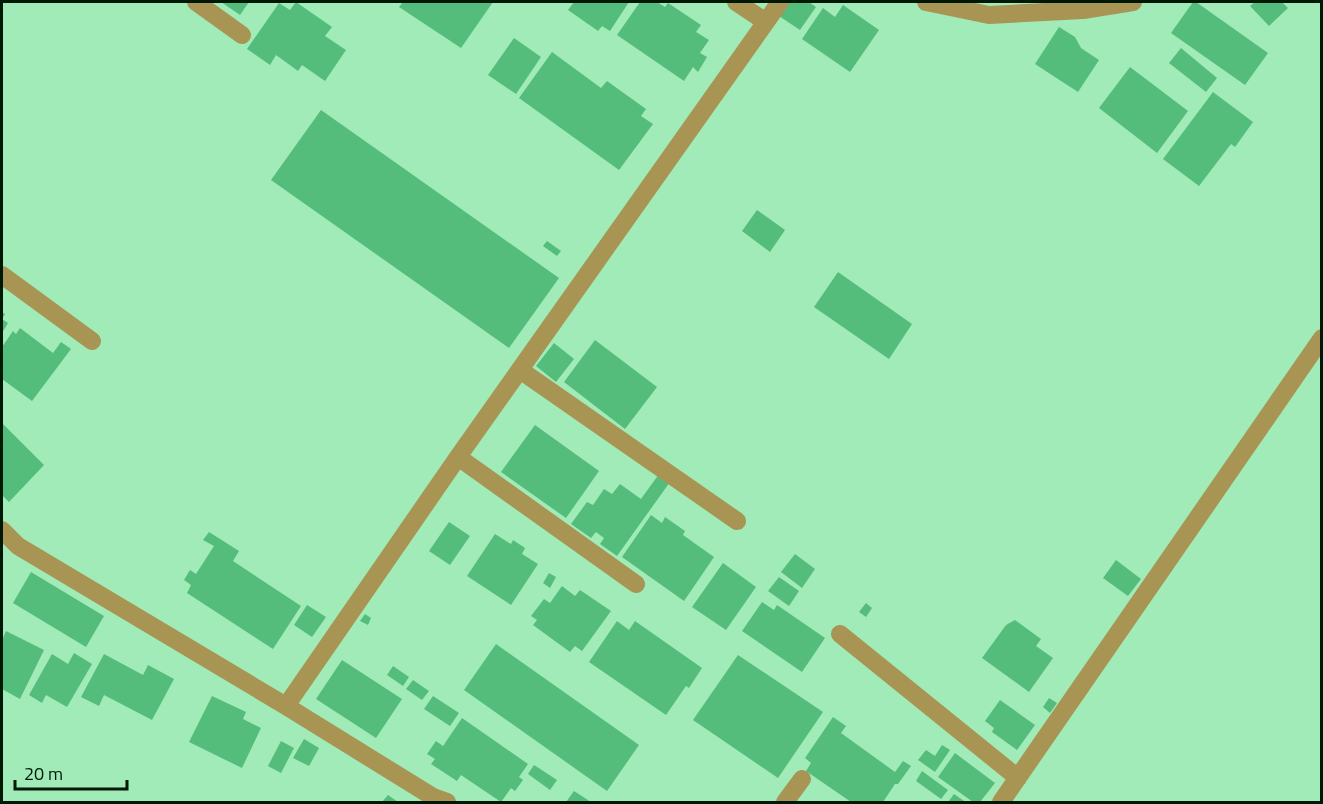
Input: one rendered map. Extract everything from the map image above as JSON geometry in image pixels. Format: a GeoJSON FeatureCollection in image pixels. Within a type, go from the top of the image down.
{"type":"FeatureCollection","features":[{"type":"Feature","properties":{"kind":"street"},"geometry":{"type":"LineString","coordinates":[[196,2],[242,34]]}},
{"type":"Feature","properties":{"kind":"street"},"geometry":{"type":"LineString","coordinates":[[736,2],[766,22]]}},
{"type":"Feature","properties":{"kind":"street"},"geometry":{"type":"LineString","coordinates":[[286,706],[780,2]]}},
{"type":"Feature","properties":{"kind":"street"},"geometry":{"type":"LineString","coordinates":[[926,2],[989,15],[1083,10],[1133,2]]}},
{"type":"Feature","properties":{"kind":"street"},"geometry":{"type":"LineString","coordinates":[[2,275],[92,341]]}},
{"type":"Feature","properties":{"kind":"street"},"geometry":{"type":"LineString","coordinates":[[1001,802],[1322,338]]}},
{"type":"Feature","properties":{"kind":"street"},"geometry":{"type":"LineString","coordinates":[[520,370],[737,521]]}},
{"type":"Feature","properties":{"kind":"street"},"geometry":{"type":"LineString","coordinates":[[458,458],[636,584]]}},
{"type":"Feature","properties":{"kind":"street"},"geometry":{"type":"LineString","coordinates":[[2,530],[18,546],[433,797],[447,802]]}},
{"type":"Feature","properties":{"kind":"street"},"geometry":{"type":"LineString","coordinates":[[840,634],[1018,778]]}},
{"type":"Feature","properties":{"kind":"street"},"geometry":{"type":"LineString","coordinates":[[785,802],[802,779]]}},
{"type":"Feature","properties":{"kind":"building"},"geometry":{"type":"Polygon","coordinates":[[[221,2],[249,2],[240,15],[221,2]]]}},
{"type":"Feature","properties":{"kind":"building"},"geometry":{"type":"Polygon","coordinates":[[[296,2],[332,27],[325,36],[346,50],[325,81],[302,65],[298,71],[276,55],[270,65],[247,49],[279,3],[290,10],[296,2]]]}},
{"type":"Feature","properties":{"kind":"building"},"geometry":{"type":"Polygon","coordinates":[[[403,2],[493,2],[461,48],[399,7],[403,2]]]}},
{"type":"Feature","properties":{"kind":"building"},"geometry":{"type":"Polygon","coordinates":[[[574,2],[629,2],[610,31],[602,26],[598,31],[568,10],[574,2]]]}},
{"type":"Feature","properties":{"kind":"building"},"geometry":{"type":"Polygon","coordinates":[[[640,2],[657,2],[665,7],[668,3],[701,25],[696,32],[709,40],[700,53],[707,57],[698,72],[693,67],[684,81],[617,35],[640,2]]]}},
{"type":"Feature","properties":{"kind":"building"},"geometry":{"type":"Polygon","coordinates":[[[789,2],[809,2],[816,7],[800,30],[779,16],[789,2]]]}},
{"type":"Feature","properties":{"kind":"building"},"geometry":{"type":"Polygon","coordinates":[[[1193,2],[1268,53],[1245,85],[1171,33],[1193,2]]]}},
{"type":"Feature","properties":{"kind":"building"},"geometry":{"type":"Polygon","coordinates":[[[1255,2],[1282,2],[1288,8],[1269,26],[1250,6],[1255,2]]]}},
{"type":"Feature","properties":{"kind":"building"},"geometry":{"type":"Polygon","coordinates":[[[843,5],[879,30],[850,72],[802,39],[823,8],[835,17],[843,5]]]}},
{"type":"Feature","properties":{"kind":"building"},"geometry":{"type":"Polygon","coordinates":[[[1059,27],[1075,37],[1081,48],[1099,60],[1078,92],[1035,64],[1059,27]]]}},
{"type":"Feature","properties":{"kind":"building"},"geometry":{"type":"Polygon","coordinates":[[[514,38],[541,57],[516,94],[488,75],[514,38]]]}},
{"type":"Feature","properties":{"kind":"building"},"geometry":{"type":"Polygon","coordinates":[[[1181,48],[1217,78],[1206,92],[1169,63],[1181,48]]]}},
{"type":"Feature","properties":{"kind":"building"},"geometry":{"type":"Polygon","coordinates":[[[552,52],[601,88],[607,81],[646,109],[641,116],[653,124],[619,170],[519,98],[552,52]]]}},
{"type":"Feature","properties":{"kind":"building"},"geometry":{"type":"Polygon","coordinates":[[[1130,67],[1188,111],[1157,153],[1099,108],[1130,67]]]}},
{"type":"Feature","properties":{"kind":"building"},"geometry":{"type":"Polygon","coordinates":[[[1213,92],[1253,122],[1235,147],[1231,144],[1199,186],[1163,159],[1213,92]]]}},
{"type":"Feature","properties":{"kind":"building"},"geometry":{"type":"Polygon","coordinates":[[[321,110],[559,278],[509,348],[271,180],[321,110]]]}},
{"type":"Feature","properties":{"kind":"building"},"geometry":{"type":"Polygon","coordinates":[[[757,210],[785,230],[770,252],[742,231],[757,210]]]}},
{"type":"Feature","properties":{"kind":"building"},"geometry":{"type":"Polygon","coordinates":[[[547,241],[561,251],[557,256],[543,246],[547,241]]]}},
{"type":"Feature","properties":{"kind":"building"},"geometry":{"type":"Polygon","coordinates":[[[838,272],[912,324],[889,359],[814,307],[838,272]]]}},
{"type":"Feature","properties":{"kind":"building"},"geometry":{"type":"Polygon","coordinates":[[[2,319],[8,323],[2,333],[2,319]]]}},
{"type":"Feature","properties":{"kind":"building"},"geometry":{"type":"Polygon","coordinates":[[[20,328],[53,353],[61,342],[71,349],[32,401],[2,379],[2,347],[13,331],[16,334],[20,328]]]}},
{"type":"Feature","properties":{"kind":"building"},"geometry":{"type":"Polygon","coordinates":[[[595,340],[657,387],[625,429],[564,382],[595,340]]]}},
{"type":"Feature","properties":{"kind":"building"},"geometry":{"type":"Polygon","coordinates":[[[554,343],[574,359],[556,382],[536,366],[554,343]]]}},
{"type":"Feature","properties":{"kind":"building"},"geometry":{"type":"Polygon","coordinates":[[[2,423],[44,465],[9,502],[2,495],[2,423]]]}},
{"type":"Feature","properties":{"kind":"building"},"geometry":{"type":"Polygon","coordinates":[[[535,425],[599,471],[566,518],[501,472],[535,425]]]}},
{"type":"Feature","properties":{"kind":"building"},"geometry":{"type":"Polygon","coordinates":[[[659,474],[670,482],[617,556],[600,544],[604,538],[596,532],[591,538],[571,524],[587,502],[593,505],[604,489],[612,494],[620,484],[641,499],[659,474]]]}},
{"type":"Feature","properties":{"kind":"building"},"geometry":{"type":"Polygon","coordinates":[[[651,515],[662,523],[665,517],[685,531],[683,535],[714,557],[684,601],[622,557],[651,515]]]}},
{"type":"Feature","properties":{"kind":"building"},"geometry":{"type":"Polygon","coordinates":[[[449,522],[470,536],[450,565],[429,551],[449,522]]]}},
{"type":"Feature","properties":{"kind":"building"},"geometry":{"type":"Polygon","coordinates":[[[209,532],[239,551],[233,561],[301,606],[273,649],[187,593],[191,585],[184,580],[190,570],[196,574],[214,546],[203,540],[209,532]]]}},
{"type":"Feature","properties":{"kind":"building"},"geometry":{"type":"Polygon","coordinates":[[[495,534],[511,544],[513,540],[525,548],[522,554],[538,564],[511,605],[467,576],[495,534]]]}},
{"type":"Feature","properties":{"kind":"building"},"geometry":{"type":"Polygon","coordinates":[[[795,554],[815,569],[802,588],[781,572],[795,554]]]}},
{"type":"Feature","properties":{"kind":"building"},"geometry":{"type":"Polygon","coordinates":[[[1116,560],[1141,579],[1128,596],[1103,578],[1116,560]]]}},
{"type":"Feature","properties":{"kind":"building"},"geometry":{"type":"Polygon","coordinates":[[[723,563],[756,587],[726,630],[692,607],[723,563]]]}},
{"type":"Feature","properties":{"kind":"building"},"geometry":{"type":"Polygon","coordinates":[[[31,572],[104,616],[86,647],[13,603],[31,572]]]}},
{"type":"Feature","properties":{"kind":"building"},"geometry":{"type":"Polygon","coordinates":[[[549,573],[556,577],[550,588],[543,583],[549,573]]]}},
{"type":"Feature","properties":{"kind":"building"},"geometry":{"type":"Polygon","coordinates":[[[779,577],[799,591],[789,606],[768,591],[779,577]]]}},
{"type":"Feature","properties":{"kind":"building"},"geometry":{"type":"Polygon","coordinates":[[[562,586],[575,596],[580,590],[611,611],[582,651],[575,646],[570,652],[533,625],[537,620],[531,616],[544,599],[550,603],[562,586]]]}},
{"type":"Feature","properties":{"kind":"building"},"geometry":{"type":"Polygon","coordinates":[[[762,602],[774,610],[777,605],[825,638],[802,672],[742,631],[762,602]]]}},
{"type":"Feature","properties":{"kind":"building"},"geometry":{"type":"Polygon","coordinates":[[[866,603],[872,608],[866,617],[859,612],[866,603]]]}},
{"type":"Feature","properties":{"kind":"building"},"geometry":{"type":"Polygon","coordinates":[[[307,605],[326,617],[312,637],[294,625],[307,605]]]}},
{"type":"Feature","properties":{"kind":"building"},"geometry":{"type":"Polygon","coordinates":[[[365,614],[371,618],[368,625],[360,621],[365,614]]]}},
{"type":"Feature","properties":{"kind":"building"},"geometry":{"type":"Polygon","coordinates":[[[1015,620],[1041,639],[1036,646],[1053,658],[1029,692],[982,658],[1006,625],[1015,620]]]}},
{"type":"Feature","properties":{"kind":"building"},"geometry":{"type":"Polygon","coordinates":[[[617,621],[629,630],[635,621],[702,668],[689,688],[686,686],[666,715],[589,662],[617,621]]]}},
{"type":"Feature","properties":{"kind":"building"},"geometry":{"type":"Polygon","coordinates":[[[6,631],[44,650],[20,699],[2,689],[2,640],[6,631]]]}},
{"type":"Feature","properties":{"kind":"building"},"geometry":{"type":"Polygon","coordinates":[[[496,644],[639,745],[607,791],[464,690],[496,644]]]}},
{"type":"Feature","properties":{"kind":"building"},"geometry":{"type":"Polygon","coordinates":[[[74,653],[92,664],[67,707],[46,695],[42,703],[29,695],[52,654],[68,664],[74,653]]]}},
{"type":"Feature","properties":{"kind":"building"},"geometry":{"type":"Polygon","coordinates":[[[104,654],[143,675],[148,665],[174,679],[152,720],[104,695],[99,706],[81,697],[104,654]]]}},
{"type":"Feature","properties":{"kind":"building"},"geometry":{"type":"Polygon","coordinates":[[[738,655],[823,712],[778,778],[693,720],[738,655]]]}},
{"type":"Feature","properties":{"kind":"building"},"geometry":{"type":"Polygon","coordinates":[[[342,660],[402,699],[376,738],[316,699],[342,660]]]}},
{"type":"Feature","properties":{"kind":"building"},"geometry":{"type":"Polygon","coordinates":[[[393,666],[409,677],[403,686],[387,675],[393,666]]]}},
{"type":"Feature","properties":{"kind":"building"},"geometry":{"type":"Polygon","coordinates":[[[413,680],[429,691],[422,700],[406,689],[413,680]]]}},
{"type":"Feature","properties":{"kind":"building"},"geometry":{"type":"Polygon","coordinates":[[[212,696],[246,712],[243,719],[261,728],[242,768],[189,742],[212,696]]]}},
{"type":"Feature","properties":{"kind":"building"},"geometry":{"type":"Polygon","coordinates":[[[433,696],[459,713],[450,726],[424,709],[433,696]]]}},
{"type":"Feature","properties":{"kind":"building"},"geometry":{"type":"Polygon","coordinates":[[[1049,698],[1057,703],[1050,713],[1043,707],[1049,698]]]}},
{"type":"Feature","properties":{"kind":"building"},"geometry":{"type":"Polygon","coordinates":[[[1000,700],[1035,725],[1017,750],[992,732],[994,728],[985,721],[1000,700]]]}},
{"type":"Feature","properties":{"kind":"building"},"geometry":{"type":"Polygon","coordinates":[[[833,717],[846,726],[841,733],[895,772],[903,761],[911,766],[883,802],[851,802],[806,771],[811,763],[805,758],[833,717]]]}},
{"type":"Feature","properties":{"kind":"building"},"geometry":{"type":"Polygon","coordinates":[[[462,718],[528,764],[519,777],[523,780],[515,791],[511,788],[501,802],[461,775],[457,781],[431,764],[435,759],[427,754],[436,741],[443,746],[462,718]]]}},
{"type":"Feature","properties":{"kind":"building"},"geometry":{"type":"Polygon","coordinates":[[[304,739],[319,748],[309,766],[293,758],[304,739]]]}},
{"type":"Feature","properties":{"kind":"building"},"geometry":{"type":"Polygon","coordinates":[[[281,741],[294,748],[281,773],[268,766],[281,741]]]}},
{"type":"Feature","properties":{"kind":"building"},"geometry":{"type":"Polygon","coordinates":[[[942,745],[950,750],[935,772],[918,760],[926,750],[935,756],[942,745]]]}},
{"type":"Feature","properties":{"kind":"building"},"geometry":{"type":"Polygon","coordinates":[[[955,753],[995,783],[980,802],[973,802],[938,777],[955,753]]]}},
{"type":"Feature","properties":{"kind":"building"},"geometry":{"type":"Polygon","coordinates":[[[534,765],[557,780],[550,790],[528,774],[534,765]]]}},
{"type":"Feature","properties":{"kind":"building"},"geometry":{"type":"Polygon","coordinates":[[[922,771],[948,790],[941,799],[916,781],[922,771]]]}},
{"type":"Feature","properties":{"kind":"building"},"geometry":{"type":"Polygon","coordinates":[[[574,791],[591,802],[566,802],[574,791]]]}},
{"type":"Feature","properties":{"kind":"building"},"geometry":{"type":"Polygon","coordinates":[[[954,794],[964,801],[964,802],[948,802],[954,794]]]}},
{"type":"Feature","properties":{"kind":"building"},"geometry":{"type":"Polygon","coordinates":[[[388,795],[398,802],[382,802],[388,795]]]}}]}
